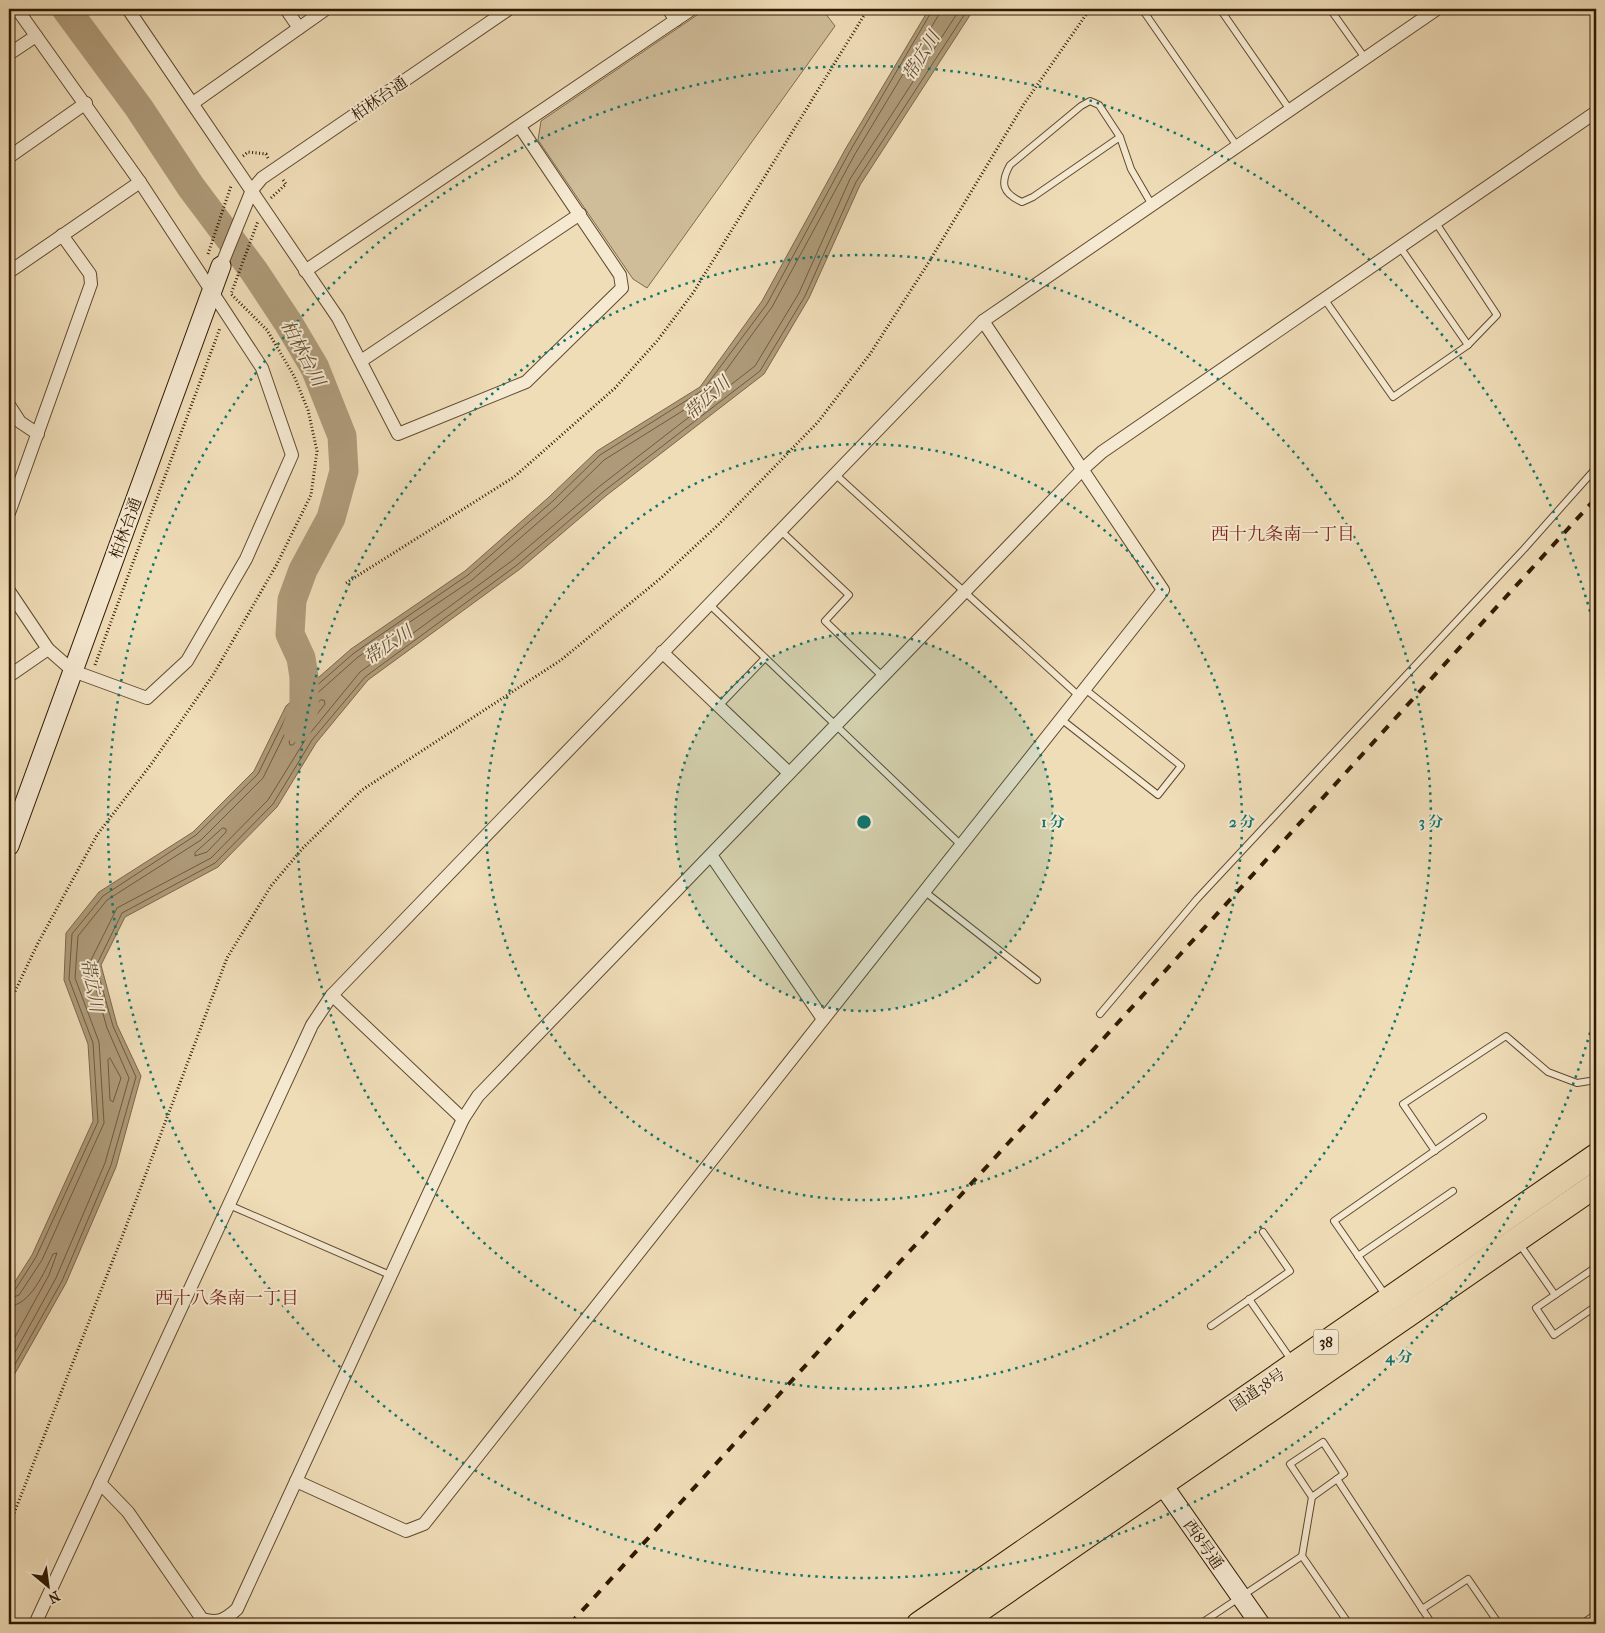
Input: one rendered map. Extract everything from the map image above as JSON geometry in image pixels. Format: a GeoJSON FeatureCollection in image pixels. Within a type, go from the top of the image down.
{"type":"FeatureCollection","features":[{"type":"Feature","properties":{"kind":"highway","name":"国道38号"},"geometry":{"type":"LineString","coordinates":[[920,1624],[962,1617],[1162,1483],[1510,1230],[1596,1156]]}},
{"type":"Feature","properties":{"kind":"highway","name":"国道38号"},"geometry":{"type":"LineString","coordinates":[[962,1617],[1148,1464],[1388,1299],[1510,1230],[1596,1185]]}},
{"type":"Feature","properties":{"kind":"street"},"geometry":{"type":"LineString","coordinates":[[9,591],[48,649],[73,671],[147,698],[187,661],[246,559],[292,455],[262,368],[140,182],[86,103],[17,9]]}},
{"type":"Feature","properties":{"kind":"street"},"geometry":{"type":"LineString","coordinates":[[128,9],[338,318],[398,434],[526,382],[622,288],[620,275],[520,127]]}},
{"type":"Feature","properties":{"kind":"street"},"geometry":{"type":"LineString","coordinates":[[286,9],[299,28]]}},
{"type":"Feature","properties":{"kind":"street"},"geometry":{"type":"LineString","coordinates":[[193,103],[326,9]]}},
{"type":"Feature","properties":{"kind":"street","name":"柏林台通"},"geometry":{"type":"LineString","coordinates":[[9,846],[221,266],[252,190],[262,178],[509,9]]}},
{"type":"Feature","properties":{"kind":"street"},"geometry":{"type":"LineString","coordinates":[[668,9],[676,20]]}},
{"type":"Feature","properties":{"kind":"street"},"geometry":{"type":"LineString","coordinates":[[305,271],[692,9]]}},
{"type":"Feature","properties":{"kind":"street"},"geometry":{"type":"LineString","coordinates":[[35,1624],[312,1025],[332,995],[982,321],[1437,9]]}},
{"type":"Feature","properties":{"kind":"street"},"geometry":{"type":"LineString","coordinates":[[9,54],[36,36]]}},
{"type":"Feature","properties":{"kind":"street"},"geometry":{"type":"LineString","coordinates":[[9,157],[86,103]]}},
{"type":"Feature","properties":{"kind":"street"},"geometry":{"type":"LineString","coordinates":[[100,1483],[128,1512],[202,1619],[212,1622],[225,1620],[237,1609],[463,1119],[478,1096],[1083,469],[1102,452],[1596,112]]}},
{"type":"Feature","properties":{"kind":"street"},"geometry":{"type":"LineString","coordinates":[[9,272],[140,182]]}},
{"type":"Feature","properties":{"kind":"street"},"geometry":{"type":"LineString","coordinates":[[361,361],[580,214]]}},
{"type":"Feature","properties":{"kind":"street"},"geometry":{"type":"LineString","coordinates":[[9,513],[91,284],[90,274],[62,235]]}},
{"type":"Feature","properties":{"kind":"street"},"geometry":{"type":"LineString","coordinates":[[296,1481],[406,1530],[424,1524],[1163,590],[982,321]]}},
{"type":"Feature","properties":{"kind":"street"},"geometry":{"type":"LineString","coordinates":[[9,405],[20,422],[38,434]]}},
{"type":"Feature","properties":{"kind":"street"},"geometry":{"type":"LineString","coordinates":[[9,676],[48,649]]}},
{"type":"Feature","properties":{"kind":"street"},"geometry":{"type":"LineString","coordinates":[[662,652],[789,774]]}},
{"type":"Feature","properties":{"kind":"street"},"geometry":{"type":"LineString","coordinates":[[711,855],[823,1018]]}},
{"type":"Feature","properties":{"kind":"street"},"geometry":{"type":"LineString","coordinates":[[332,995],[463,1119]]}},
{"type":"Feature","properties":{"kind":"street","name":"西8号通"},"geometry":{"type":"LineString","coordinates":[[1148,1464],[1260,1624]]}},
{"type":"Feature","properties":{"kind":"lane"},"geometry":{"type":"LineString","coordinates":[[1142,9],[1237,146]]}},
{"type":"Feature","properties":{"kind":"lane"},"geometry":{"type":"LineString","coordinates":[[1220,9],[1290,110]]}},
{"type":"Feature","properties":{"kind":"lane"},"geometry":{"type":"LineString","coordinates":[[1330,9],[1365,58]]}},
{"type":"Feature","properties":{"kind":"lane"},"geometry":{"type":"LineString","coordinates":[[1120,137],[1033,197],[1022,202],[1012,197],[1004,186],[1003,177],[1010,165],[1080,106],[1090,101],[1099,105],[1120,137],[1131,169],[1152,206]]}},
{"type":"Feature","properties":{"kind":"lane"},"geometry":{"type":"LineString","coordinates":[[1325,300],[1393,397],[1468,345],[1497,315],[1436,223]]}},
{"type":"Feature","properties":{"kind":"lane"},"geometry":{"type":"LineString","coordinates":[[1400,248],[1468,345]]}},
{"type":"Feature","properties":{"kind":"lane"},"geometry":{"type":"LineString","coordinates":[[1100,1014],[1197,899],[1524,549],[1596,468]]}},
{"type":"Feature","properties":{"kind":"lane"},"geometry":{"type":"LineString","coordinates":[[835,474],[965,592],[1082,692],[1181,766],[1158,795],[1061,719]]}},
{"type":"Feature","properties":{"kind":"lane"},"geometry":{"type":"LineString","coordinates":[[780,530],[849,595],[825,621],[883,677]]}},
{"type":"Feature","properties":{"kind":"lane"},"geometry":{"type":"LineString","coordinates":[[709,604],[764,658],[837,724],[961,845]]}},
{"type":"Feature","properties":{"kind":"lane"},"geometry":{"type":"LineString","coordinates":[[719,706],[764,658]]}},
{"type":"Feature","properties":{"kind":"lane"},"geometry":{"type":"LineString","coordinates":[[924,891],[1037,980]]}},
{"type":"Feature","properties":{"kind":"lane"},"geometry":{"type":"LineString","coordinates":[[1434,1150],[1403,1104],[1506,1036],[1548,1072],[1578,1083],[1596,1080]]}},
{"type":"Feature","properties":{"kind":"lane"},"geometry":{"type":"LineString","coordinates":[[1388,1299],[1334,1221],[1483,1116]]}},
{"type":"Feature","properties":{"kind":"lane"},"geometry":{"type":"LineString","coordinates":[[1358,1256],[1453,1191]]}},
{"type":"Feature","properties":{"kind":"lane"},"geometry":{"type":"LineString","coordinates":[[229,1205],[390,1276]]}},
{"type":"Feature","properties":{"kind":"lane"},"geometry":{"type":"LineString","coordinates":[[1510,1230],[1555,1295]]}},
{"type":"Feature","properties":{"kind":"lane"},"geometry":{"type":"LineString","coordinates":[[1211,1326],[1290,1272],[1263,1232]]}},
{"type":"Feature","properties":{"kind":"lane"},"geometry":{"type":"LineString","coordinates":[[1596,1267],[1536,1308],[1554,1335],[1596,1306]]}},
{"type":"Feature","properties":{"kind":"lane"},"geometry":{"type":"LineString","coordinates":[[1250,1299],[1294,1364]]}},
{"type":"Feature","properties":{"kind":"lane"},"geometry":{"type":"LineString","coordinates":[[1312,1496],[1344,1474],[1323,1442],[1290,1464],[1312,1496],[1302,1556],[1349,1624]]}},
{"type":"Feature","properties":{"kind":"lane"},"geometry":{"type":"LineString","coordinates":[[1337,1479],[1432,1624]]}},
{"type":"Feature","properties":{"kind":"lane"},"geometry":{"type":"LineString","coordinates":[[1200,1624],[1302,1556]]}},
{"type":"Feature","properties":{"kind":"lane"},"geometry":{"type":"LineString","coordinates":[[1422,1609],[1468,1579],[1499,1624]]}},
{"type":"Feature","properties":{"kind":"lane"},"geometry":{"type":"LineString","coordinates":[[1582,1624],[1596,1614]]}},
{"type":"Feature","properties":{"kind":"path"},"geometry":{"type":"LineString","coordinates":[[346,583],[514,477],[615,388],[657,341],[693,293],[868,9]]}},
{"type":"Feature","properties":{"kind":"path"},"geometry":{"type":"LineString","coordinates":[[9,1526],[127,1224],[227,958],[271,886],[308,842],[362,790],[561,660],[654,584],[718,525],[818,422],[870,354],[929,262],[1024,104],[1090,9]]}},
{"type":"Feature","properties":{"kind":"path"},"geometry":{"type":"LineString","coordinates":[[210,249],[230,195],[231,186]]}},
{"type":"Feature","properties":{"kind":"path"},"geometry":{"type":"LineString","coordinates":[[234,285],[255,225]]}},
{"type":"Feature","properties":{"kind":"shaded area"},"geometry":{"type":"Polygon","coordinates":[[[706,9],[822,9],[835,26],[647,288],[633,279],[538,140],[541,121],[706,9]]]}},
{"type":"Feature","properties":{"kind":"water","name":"帯広川"},"geometry":{"type":"Polygon","coordinates":[[[929,9],[974,9],[860,185],[809,298],[764,374],[607,495],[520,569],[368,680],[316,743],[277,807],[218,867],[125,917],[101,965],[117,1025],[141,1076],[116,1167],[66,1283],[9,1384],[9,1291],[32,1255],[93,1121],[88,1044],[64,980],[66,933],[99,892],[193,832],[254,771],[286,706],[351,649],[465,571],[549,497],[597,451],[700,387],[762,301],[846,148],[929,9]]]}},
{"type":"Feature","properties":{"kind":"waterway","name":"柏林台川"},"geometry":{"type":"LineString","coordinates":[[66,9],[139,108],[191,187],[254,271],[289,324],[315,368],[342,436],[344,471],[331,518],[303,570],[292,600],[290,634],[301,658],[304,677],[304,709],[297,728]]}},
{"type":"Feature","properties":{"kind":"railway"},"geometry":{"type":"LineString","coordinates":[[570,1624],[1596,498]]}},
{"type":"Feature","properties":{"kind":"district","name":"西十九条南一丁目"},"geometry":{"type":"Point","coordinates":[1283,534]}},
{"type":"Feature","properties":{"kind":"district","name":"西十八条南一丁目"},"geometry":{"type":"Point","coordinates":[227,1298]}}]}
